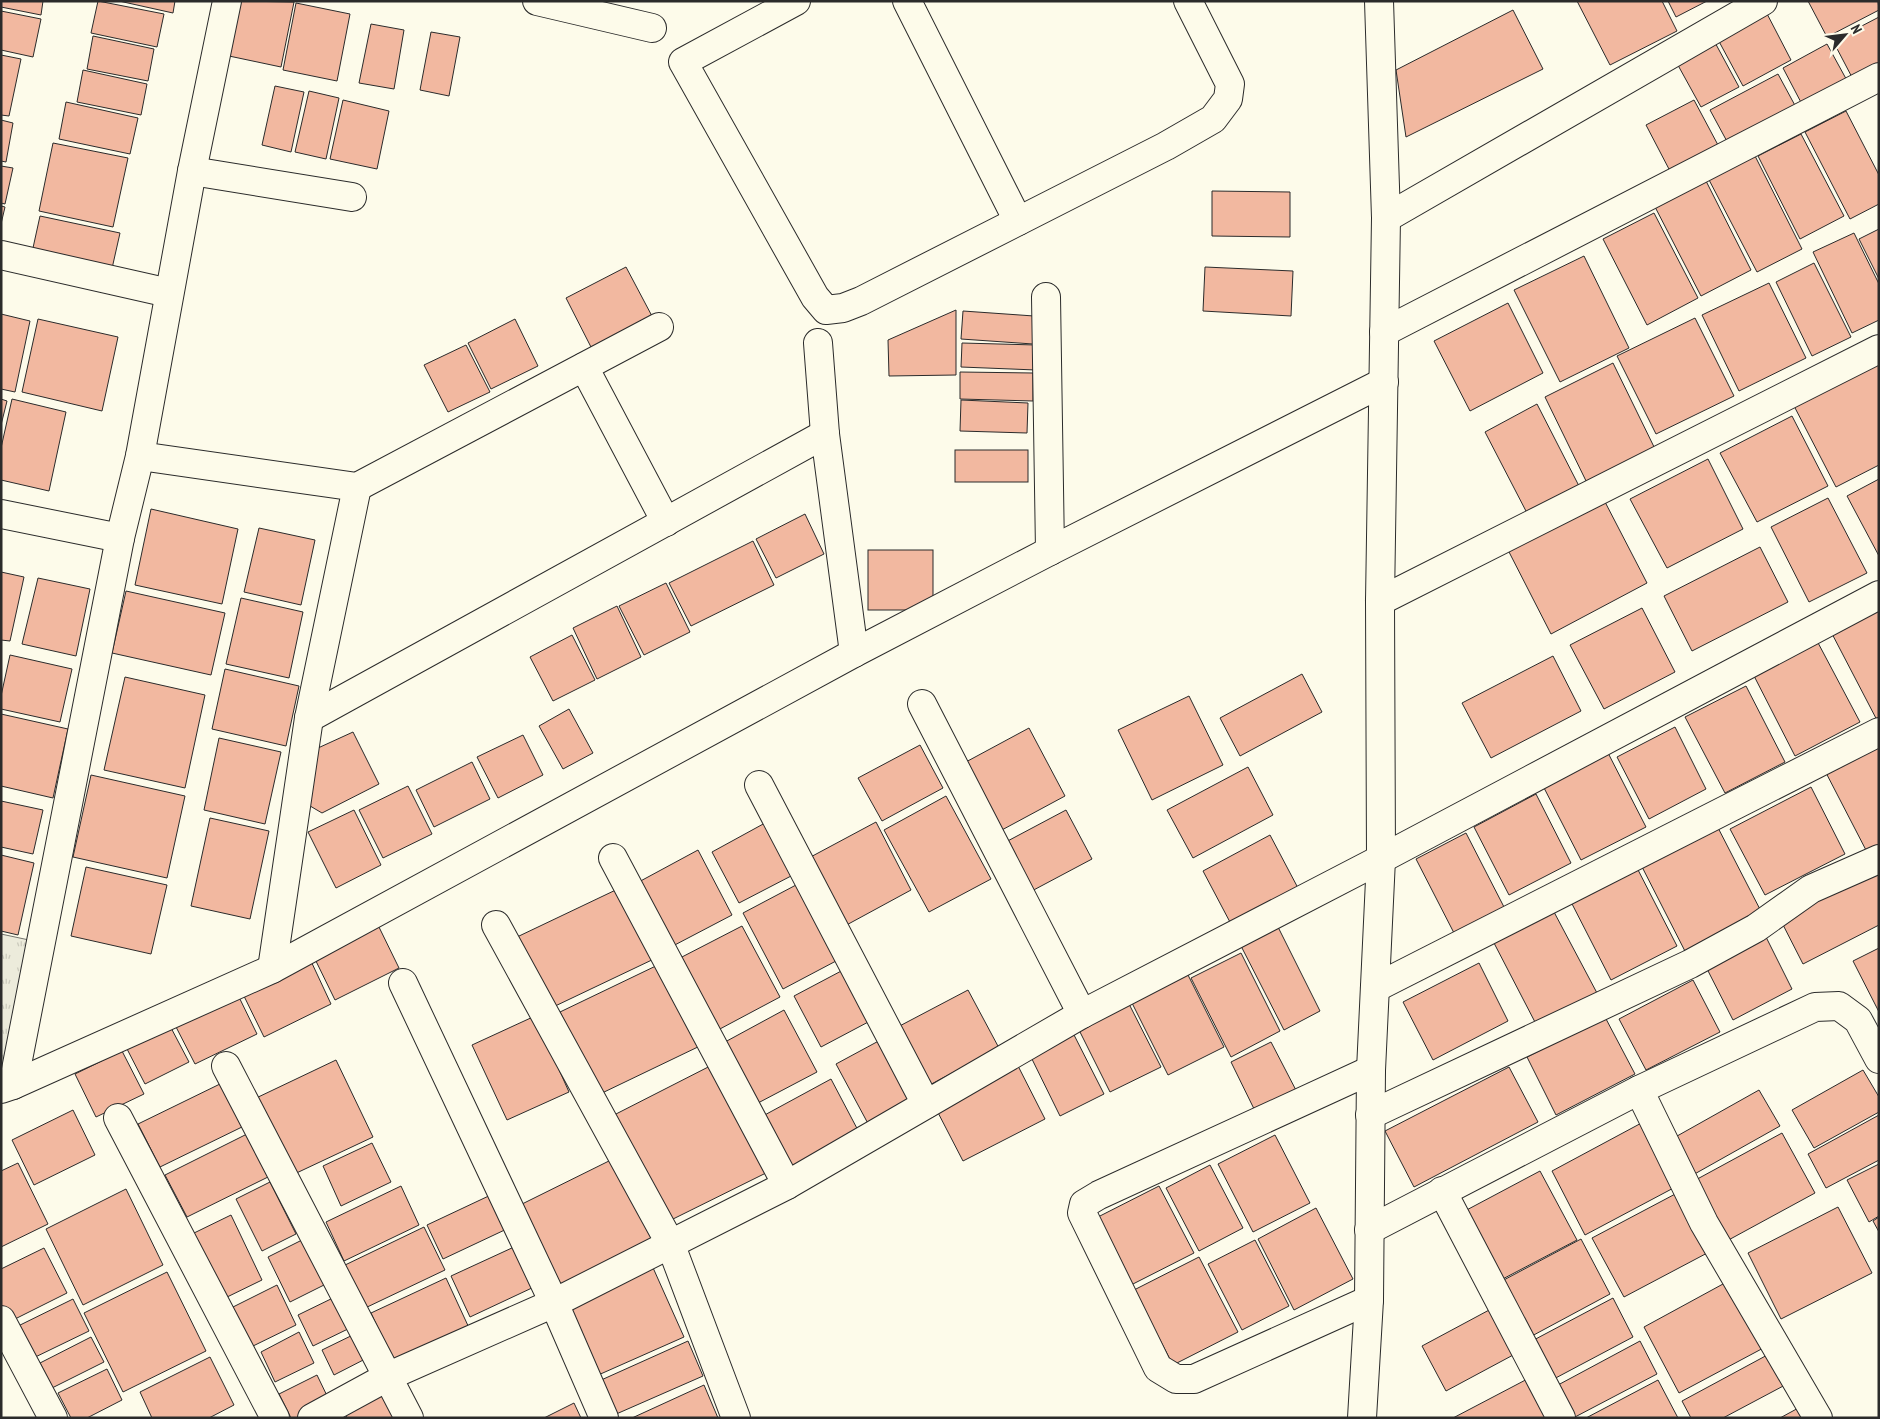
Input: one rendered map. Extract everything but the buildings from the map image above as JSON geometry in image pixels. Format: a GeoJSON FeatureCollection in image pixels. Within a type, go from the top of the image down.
{"type":"FeatureCollection","features":[{"type":"Feature","properties":{"kind":"street"},"geometry":{"type":"LineString","coordinates":[[7,1087],[120,538],[140,456],[192,170],[227,1]]}},
{"type":"Feature","properties":{"kind":"street"},"geometry":{"type":"LineString","coordinates":[[537,1],[652,28]]}},
{"type":"Feature","properties":{"kind":"street"},"geometry":{"type":"LineString","coordinates":[[796,1],[683,62],[815,297],[826,310],[843,308],[861,301],[1166,146],[1213,119],[1228,99],[1230,84],[1188,1]]}},
{"type":"Feature","properties":{"kind":"street"},"geometry":{"type":"LineString","coordinates":[[907,1],[1018,221]]}},
{"type":"Feature","properties":{"kind":"street"},"geometry":{"type":"LineString","coordinates":[[1362,1418],[1368,1300],[1370,1115],[1381,858],[1380,601],[1386,218],[1379,1]]}},
{"type":"Feature","properties":{"kind":"street"},"geometry":{"type":"LineString","coordinates":[[1386,218],[1763,1]]}},
{"type":"Feature","properties":{"kind":"street"},"geometry":{"type":"LineString","coordinates":[[1384,332],[1879,77]]}},
{"type":"Feature","properties":{"kind":"street"},"geometry":{"type":"LineString","coordinates":[[192,170],[352,197]]}},
{"type":"Feature","properties":{"kind":"street"},"geometry":{"type":"LineString","coordinates":[[1,255],[169,293]]}},
{"type":"Feature","properties":{"kind":"street"},"geometry":{"type":"LineString","coordinates":[[1046,297],[1050,551]]}},
{"type":"Feature","properties":{"kind":"street"},"geometry":{"type":"LineString","coordinates":[[140,456],[357,487],[659,327]]}},
{"type":"Feature","properties":{"kind":"street"},"geometry":{"type":"LineString","coordinates":[[818,343],[825,434],[854,653]]}},
{"type":"Feature","properties":{"kind":"street"},"geometry":{"type":"LineString","coordinates":[[1380,601],[1879,349]]}},
{"type":"Feature","properties":{"kind":"street"},"geometry":{"type":"LineString","coordinates":[[584,367],[666,522]]}},
{"type":"Feature","properties":{"kind":"street"},"geometry":{"type":"LineString","coordinates":[[7,1087],[272,969],[854,653],[1050,551],[1384,382]]}},
{"type":"Feature","properties":{"kind":"street"},"geometry":{"type":"LineString","coordinates":[[309,718],[825,434]]}},
{"type":"Feature","properties":{"kind":"street"},"geometry":{"type":"LineString","coordinates":[[272,969],[309,718],[357,487]]}},
{"type":"Feature","properties":{"kind":"street"},"geometry":{"type":"LineString","coordinates":[[1,514],[120,538]]}},
{"type":"Feature","properties":{"kind":"street"},"geometry":{"type":"LineString","coordinates":[[312,1418],[389,1376],[554,1303],[787,1185],[1082,1014],[1879,595]]}},
{"type":"Feature","properties":{"kind":"street"},"geometry":{"type":"LineString","coordinates":[[922,704],[1082,1014]]}},
{"type":"Feature","properties":{"kind":"street"},"geometry":{"type":"LineString","coordinates":[[1375,988],[1879,732]]}},
{"type":"Feature","properties":{"kind":"street"},"geometry":{"type":"LineString","coordinates":[[759,785],[926,1104]]}},
{"type":"Feature","properties":{"kind":"street"},"geometry":{"type":"LineString","coordinates":[[612,858],[787,1185]]}},
{"type":"Feature","properties":{"kind":"street"},"geometry":{"type":"LineString","coordinates":[[1370,1115],[1690,964],[1756,928],[1811,889],[1879,859]]}},
{"type":"Feature","properties":{"kind":"street"},"geometry":{"type":"LineString","coordinates":[[496,925],[670,1243],[736,1418]]}},
{"type":"Feature","properties":{"kind":"street"},"geometry":{"type":"LineString","coordinates":[[403,983],[554,1303],[604,1418]]}},
{"type":"Feature","properties":{"kind":"street"},"geometry":{"type":"LineString","coordinates":[[1369,1230],[1639,1090],[1815,1007],[1840,1006],[1858,1020],[1879,1059]]}},
{"type":"Feature","properties":{"kind":"street"},"geometry":{"type":"LineString","coordinates":[[226,1066],[389,1376],[409,1418]]}},
{"type":"Feature","properties":{"kind":"street"},"geometry":{"type":"LineString","coordinates":[[1368,1300],[1194,1379],[1176,1380],[1158,1368],[1082,1213],[1084,1204],[1099,1195],[1372,1070]]}},
{"type":"Feature","properties":{"kind":"street"},"geometry":{"type":"LineString","coordinates":[[1639,1090],[1704,1223],[1818,1418]]}},
{"type":"Feature","properties":{"kind":"street"},"geometry":{"type":"LineString","coordinates":[[118,1118],[275,1418]]}},
{"type":"Feature","properties":{"kind":"street"},"geometry":{"type":"LineString","coordinates":[[1442,1191],[1561,1418]]}},
{"type":"Feature","properties":{"kind":"street"},"geometry":{"type":"LineString","coordinates":[[1,1320],[53,1418]]}},
{"type":"Feature","properties":{"kind":"green space"},"geometry":{"type":"Polygon","coordinates":[[[1,934],[29,940],[5,1064],[1,1064],[1,934]]]}}]}
